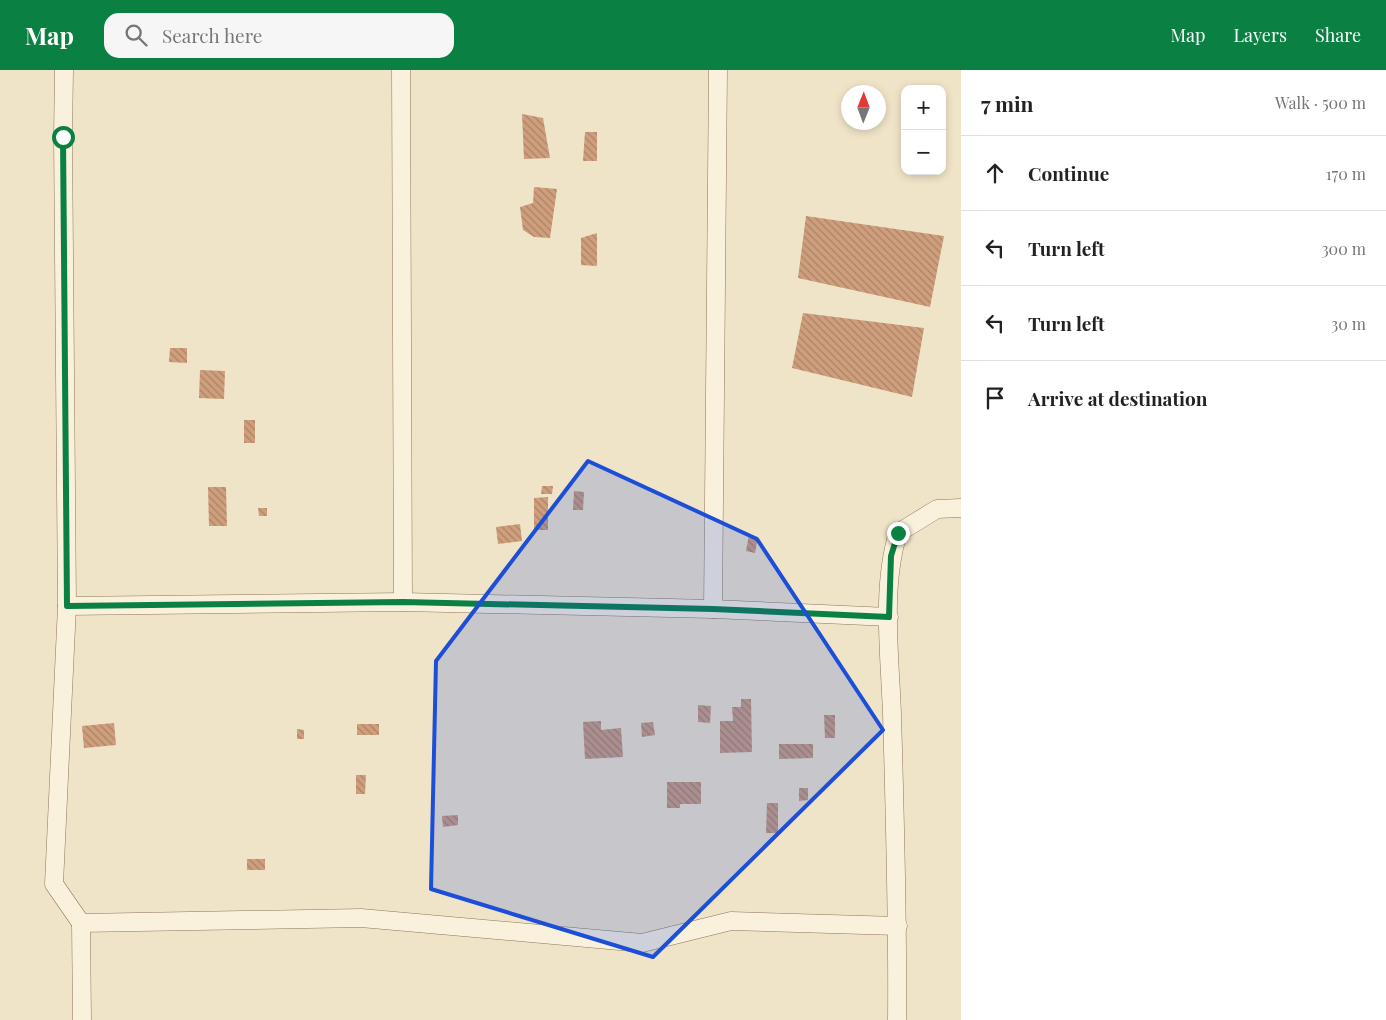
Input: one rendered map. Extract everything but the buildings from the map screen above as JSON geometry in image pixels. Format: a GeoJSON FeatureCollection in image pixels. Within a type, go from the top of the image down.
{"type":"FeatureCollection","features":[{"type":"Feature","properties":{"kind":"street"},"geometry":{"type":"LineString","coordinates":[[64,70],[67,606],[54,884],[81,923],[82,1020]]}},
{"type":"Feature","properties":{"kind":"street"},"geometry":{"type":"LineString","coordinates":[[401,70],[403,602]]}},
{"type":"Feature","properties":{"kind":"street"},"geometry":{"type":"LineString","coordinates":[[713,609],[718,70]]}},
{"type":"Feature","properties":{"kind":"street"},"geometry":{"type":"LineString","coordinates":[[897,1020],[898,926],[889,617],[891,556],[898,533],[937,510],[961,508]]}},
{"type":"Feature","properties":{"kind":"street"},"geometry":{"type":"LineString","coordinates":[[67,606],[403,602],[713,609],[889,617]]}},
{"type":"Feature","properties":{"kind":"street"},"geometry":{"type":"LineString","coordinates":[[81,923],[361,918],[642,943],[731,921],[898,926]]}},
{"type":"Feature","properties":{"kind":"highlighted area"},"geometry":{"type":"Polygon","coordinates":[[[588,461],[757,539],[883,730],[653,957],[431,889],[436,661],[588,461]]]}},
{"type":"Feature","properties":{"kind":"route"},"geometry":{"type":"LineString","coordinates":[[63,137],[67,606],[403,602],[713,609],[889,617],[891,556],[898,533]]}}]}
